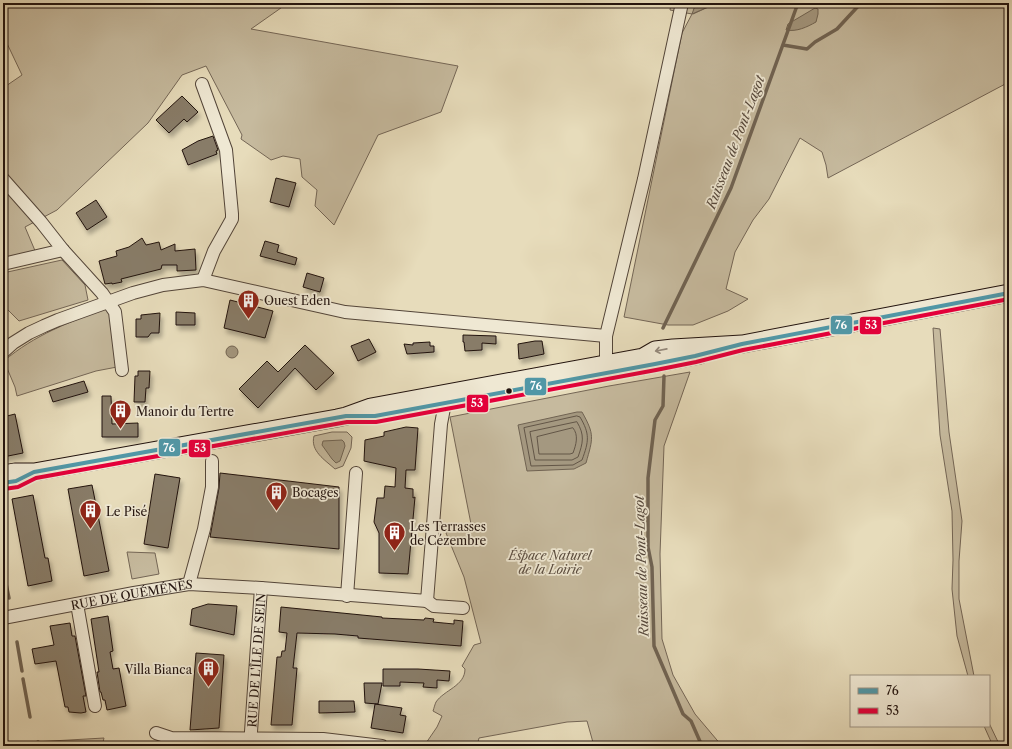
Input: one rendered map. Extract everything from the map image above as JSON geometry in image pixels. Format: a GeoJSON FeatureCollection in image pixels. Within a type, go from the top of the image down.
{"type":"FeatureCollection","features":[{"type":"Feature","properties":{"kind":"main road"},"geometry":{"type":"LineString","coordinates":[[3,474],[15,472],[34,472],[346,416],[371,407],[462,390],[695,356],[742,344],[1009,293]]}},
{"type":"Feature","properties":{"kind":"main road"},"geometry":{"type":"LineString","coordinates":[[346,416],[375,416],[445,403],[608,368]]}},
{"type":"Feature","properties":{"kind":"main road"},"geometry":{"type":"LineString","coordinates":[[445,403],[443,397],[458,395],[462,390]]}},
{"type":"Feature","properties":{"kind":"main road"},"geometry":{"type":"LineString","coordinates":[[3,483],[16,481],[34,472]]}},
{"type":"Feature","properties":{"kind":"street"},"geometry":{"type":"LineString","coordinates":[[608,368],[606,357],[606,336],[644,179],[682,3]]}},
{"type":"Feature","properties":{"kind":"street"},"geometry":{"type":"LineString","coordinates":[[202,84],[226,150],[232,214],[232,219],[214,251],[203,280]]}},
{"type":"Feature","properties":{"kind":"street"},"geometry":{"type":"LineString","coordinates":[[3,179],[41,222],[63,250],[102,293],[115,312],[122,370]]}},
{"type":"Feature","properties":{"kind":"street"},"geometry":{"type":"LineString","coordinates":[[3,264],[63,250]]}},
{"type":"Feature","properties":{"kind":"street"},"geometry":{"type":"LineString","coordinates":[[3,352],[13,343],[44,326],[133,293],[163,285],[203,280],[346,312],[606,336]]}},
{"type":"Feature","properties":{"kind":"street"},"geometry":{"type":"LineString","coordinates":[[427,601],[441,424],[445,403]]}},
{"type":"Feature","properties":{"kind":"street"},"geometry":{"type":"LineString","coordinates":[[189,584],[204,529],[212,487],[212,461]]}},
{"type":"Feature","properties":{"kind":"street"},"geometry":{"type":"LineString","coordinates":[[347,596],[356,472]]}},
{"type":"Feature","properties":{"kind":"street","name":"RUE DE QUÉMÉNÈS"},"geometry":{"type":"LineString","coordinates":[[3,618],[134,592],[189,584],[261,588]]}},
{"type":"Feature","properties":{"kind":"street","name":"RUE DE L'ÎLE DE SEIN"},"geometry":{"type":"LineString","coordinates":[[250,742],[261,588],[347,596],[427,601],[434,606],[463,608]]}},
{"type":"Feature","properties":{"kind":"street"},"geometry":{"type":"LineString","coordinates":[[77,604],[95,706]]}},
{"type":"Feature","properties":{"kind":"street"},"geometry":{"type":"LineString","coordinates":[[156,733],[171,738],[382,746]]}},
{"type":"Feature","properties":{"kind":"green space"},"geometry":{"type":"Polygon","coordinates":[[[9,3],[288,3],[251,29],[458,66],[441,112],[378,135],[334,225],[315,206],[317,190],[302,177],[300,159],[283,156],[271,160],[241,139],[242,135],[206,66],[182,75],[148,123],[57,210],[25,227],[36,253],[3,260],[3,88],[22,75],[3,35],[3,6],[9,3]]]}},
{"type":"Feature","properties":{"kind":"green space"},"geometry":{"type":"Polygon","coordinates":[[[671,3],[696,3],[693,14],[717,3],[1009,3],[1009,82],[828,178],[822,152],[800,138],[769,199],[753,220],[735,252],[726,289],[748,299],[728,311],[693,325],[668,325],[624,317],[682,33],[692,14],[670,10],[671,3]]]}},
{"type":"Feature","properties":{"kind":"green space"},"geometry":{"type":"Polygon","coordinates":[[[62,260],[85,285],[88,300],[19,321],[3,305],[3,273],[62,260]]]}},
{"type":"Feature","properties":{"kind":"green space"},"geometry":{"type":"Polygon","coordinates":[[[106,308],[110,311],[117,367],[96,371],[17,396],[15,387],[4,361],[40,336],[106,308]]]}},
{"type":"Feature","properties":{"kind":"green space"},"geometry":{"type":"Polygon","coordinates":[[[933,328],[940,329],[949,432],[962,521],[959,561],[959,599],[974,675],[968,675],[957,636],[952,589],[952,511],[940,435],[933,328]]]}},
{"type":"Feature","properties":{"kind":"green space","name":"Éspace Naturel de la Loirie"},"geometry":{"type":"Polygon","coordinates":[[[690,372],[664,446],[660,554],[662,639],[673,675],[695,714],[722,746],[594,746],[587,721],[567,722],[479,738],[477,746],[424,746],[437,727],[442,716],[433,711],[436,702],[462,680],[465,669],[462,666],[474,645],[481,643],[464,577],[446,533],[471,524],[450,417],[690,372]]]}},
{"type":"Feature","properties":{"kind":"green space"},"geometry":{"type":"Polygon","coordinates":[[[332,432],[347,432],[352,437],[351,448],[343,466],[335,469],[319,455],[313,441],[314,436],[332,432]]]}},
{"type":"Feature","properties":{"kind":"green space"},"geometry":{"type":"Polygon","coordinates":[[[127,552],[155,553],[159,574],[132,579],[127,552]]]}},
{"type":"Feature","properties":{"kind":"green space"},"geometry":{"type":"Polygon","coordinates":[[[990,725],[1000,746],[993,746],[984,727],[990,727],[990,725]]]}},
{"type":"Feature","properties":{"kind":"green space"},"geometry":{"type":"Polygon","coordinates":[[[104,738],[102,746],[35,746],[34,742],[104,738]]]}},
{"type":"Feature","properties":{"kind":"water"},"geometry":{"type":"Polygon","coordinates":[[[696,3],[717,3],[692,14],[696,3]]]}},
{"type":"Feature","properties":{"kind":"water"},"geometry":{"type":"Polygon","coordinates":[[[815,8],[818,9],[816,22],[798,30],[786,30],[788,24],[815,8]]]}},
{"type":"Feature","properties":{"kind":"water"},"geometry":{"type":"Polygon","coordinates":[[[230,346],[234,346],[238,352],[234,358],[230,358],[226,354],[226,350],[230,346]]]}},
{"type":"Feature","properties":{"kind":"water"},"geometry":{"type":"Polygon","coordinates":[[[582,412],[589,426],[592,437],[586,463],[574,469],[527,471],[518,425],[582,412]]]}},
{"type":"Feature","properties":{"kind":"water"},"geometry":{"type":"Polygon","coordinates":[[[342,440],[345,446],[340,461],[336,463],[322,445],[323,441],[342,440]]]}},
{"type":"Feature","properties":{"kind":"building"},"geometry":{"type":"Polygon","coordinates":[[[182,96],[198,112],[187,122],[184,119],[169,133],[156,120],[182,96]]]}},
{"type":"Feature","properties":{"kind":"building"},"geometry":{"type":"Polygon","coordinates":[[[213,136],[218,150],[216,151],[217,154],[188,165],[182,150],[198,141],[213,136]]]}},
{"type":"Feature","properties":{"kind":"building"},"geometry":{"type":"Polygon","coordinates":[[[276,178],[296,183],[289,207],[270,202],[276,178]]]}},
{"type":"Feature","properties":{"kind":"building"},"geometry":{"type":"Polygon","coordinates":[[[96,200],[107,217],[87,230],[76,213],[96,200]]]}},
{"type":"Feature","properties":{"kind":"building"},"geometry":{"type":"Polygon","coordinates":[[[142,238],[146,245],[159,242],[161,250],[175,244],[175,251],[195,249],[196,270],[177,271],[177,265],[162,265],[161,269],[121,279],[122,282],[105,284],[99,261],[117,256],[116,251],[129,247],[142,238]]]}},
{"type":"Feature","properties":{"kind":"building"},"geometry":{"type":"Polygon","coordinates":[[[265,241],[279,245],[277,252],[297,258],[295,265],[260,256],[265,241]]]}},
{"type":"Feature","properties":{"kind":"building"},"geometry":{"type":"Polygon","coordinates":[[[307,273],[324,278],[320,292],[303,287],[307,273]]]}},
{"type":"Feature","properties":{"kind":"building","name":"Ouest Eden"},"geometry":{"type":"Polygon","coordinates":[[[230,300],[273,311],[265,338],[224,328],[230,300]]]}},
{"type":"Feature","properties":{"kind":"building"},"geometry":{"type":"Polygon","coordinates":[[[176,312],[195,313],[195,325],[176,325],[176,312]]]}},
{"type":"Feature","properties":{"kind":"building"},"geometry":{"type":"Polygon","coordinates":[[[160,313],[159,333],[151,333],[148,337],[136,337],[136,319],[141,319],[141,315],[160,313]]]}},
{"type":"Feature","properties":{"kind":"building"},"geometry":{"type":"Polygon","coordinates":[[[463,335],[496,336],[496,344],[482,343],[482,350],[465,351],[463,335]]]}},
{"type":"Feature","properties":{"kind":"building"},"geometry":{"type":"Polygon","coordinates":[[[369,339],[376,352],[358,361],[351,346],[369,339]]]}},
{"type":"Feature","properties":{"kind":"building"},"geometry":{"type":"Polygon","coordinates":[[[542,341],[544,354],[519,359],[518,344],[542,341]]]}},
{"type":"Feature","properties":{"kind":"building"},"geometry":{"type":"Polygon","coordinates":[[[430,342],[430,346],[434,346],[434,352],[407,354],[404,344],[413,345],[413,343],[430,342]]]}},
{"type":"Feature","properties":{"kind":"building"},"geometry":{"type":"Polygon","coordinates":[[[305,345],[334,373],[316,390],[295,368],[258,408],[239,389],[267,361],[278,372],[305,345]]]}},
{"type":"Feature","properties":{"kind":"building","name":"Manoir du Tertre"},"geometry":{"type":"Polygon","coordinates":[[[138,371],[150,371],[149,388],[146,388],[145,402],[134,402],[135,376],[138,376],[138,371]]]}},
{"type":"Feature","properties":{"kind":"building"},"geometry":{"type":"Polygon","coordinates":[[[84,381],[88,392],[53,402],[49,391],[84,381]]]}},
{"type":"Feature","properties":{"kind":"building","name":"Manoir du Tertre"},"geometry":{"type":"Polygon","coordinates":[[[102,396],[111,396],[112,424],[138,423],[138,437],[102,437],[102,396]]]}},
{"type":"Feature","properties":{"kind":"building"},"geometry":{"type":"Polygon","coordinates":[[[15,414],[23,453],[3,457],[3,417],[15,414]]]}},
{"type":"Feature","properties":{"kind":"building"},"geometry":{"type":"Polygon","coordinates":[[[406,427],[418,428],[415,470],[406,470],[405,488],[413,489],[413,498],[415,497],[408,574],[379,573],[379,533],[374,522],[377,498],[384,498],[385,486],[395,487],[396,468],[364,461],[365,440],[384,436],[384,432],[406,427]]]}},
{"type":"Feature","properties":{"kind":"building","name":"Bocages"},"geometry":{"type":"Polygon","coordinates":[[[220,473],[339,487],[339,549],[210,537],[219,488],[220,473]]]}},
{"type":"Feature","properties":{"kind":"building","name":"Le Pisé"},"geometry":{"type":"Polygon","coordinates":[[[155,474],[180,478],[168,548],[144,544],[155,474]]]}},
{"type":"Feature","properties":{"kind":"building","name":"Le Pisé"},"geometry":{"type":"Polygon","coordinates":[[[92,485],[109,571],[84,576],[68,489],[92,485]]]}},
{"type":"Feature","properties":{"kind":"building"},"geometry":{"type":"Polygon","coordinates":[[[33,495],[45,558],[48,558],[52,581],[28,586],[12,499],[33,495]]]}},
{"type":"Feature","properties":{"kind":"building","name":"Villa Bianca"},"geometry":{"type":"Polygon","coordinates":[[[208,604],[237,606],[234,635],[190,625],[192,609],[208,604]]]}},
{"type":"Feature","properties":{"kind":"building"},"geometry":{"type":"Polygon","coordinates":[[[281,607],[382,618],[424,620],[425,618],[434,619],[433,622],[454,624],[454,620],[463,621],[461,646],[358,638],[358,636],[335,634],[297,633],[293,668],[297,668],[292,725],[271,725],[277,657],[281,657],[282,651],[285,651],[287,633],[279,632],[281,607]]]}},
{"type":"Feature","properties":{"kind":"building"},"geometry":{"type":"Polygon","coordinates":[[[108,616],[113,651],[110,652],[113,669],[119,668],[126,706],[107,710],[105,700],[103,700],[100,692],[97,672],[99,672],[91,619],[108,616]]]}},
{"type":"Feature","properties":{"kind":"building"},"geometry":{"type":"Polygon","coordinates":[[[70,623],[72,636],[75,636],[86,696],[83,696],[86,712],[81,713],[69,712],[68,707],[65,707],[56,661],[35,664],[32,649],[54,645],[50,626],[70,623]]]}},
{"type":"Feature","properties":{"kind":"building","name":"Villa Bianca"},"geometry":{"type":"Polygon","coordinates":[[[196,653],[224,655],[219,728],[190,730],[196,653]]]}},
{"type":"Feature","properties":{"kind":"building"},"geometry":{"type":"Polygon","coordinates":[[[383,669],[450,671],[449,681],[437,680],[437,688],[423,687],[424,683],[400,682],[400,686],[383,686],[383,669]]]}},
{"type":"Feature","properties":{"kind":"building"},"geometry":{"type":"Polygon","coordinates":[[[364,683],[382,683],[378,704],[365,703],[364,683]]]}},
{"type":"Feature","properties":{"kind":"building"},"geometry":{"type":"Polygon","coordinates":[[[319,701],[354,701],[355,712],[319,713],[319,701]]]}},
{"type":"Feature","properties":{"kind":"building"},"geometry":{"type":"Polygon","coordinates":[[[375,704],[402,708],[400,715],[406,716],[403,733],[371,728],[375,704]]]}},
{"type":"Feature","properties":{"kind":"waterway","name":"Ruisseau de Pont-Lagot"},"geometry":{"type":"LineString","coordinates":[[663,328],[731,188],[798,3]]}},
{"type":"Feature","properties":{"kind":"waterway"},"geometry":{"type":"LineString","coordinates":[[783,45],[807,49],[815,42],[837,29],[861,3]]}},
{"type":"Feature","properties":{"kind":"waterway","name":"Ruisseau de Pont-Lagot"},"geometry":{"type":"LineString","coordinates":[[664,376],[663,406],[655,420],[648,478],[648,547],[652,567],[654,646],[683,714],[691,721],[702,746]]}},
{"type":"Feature","properties":{"kind":"waterway"},"geometry":{"type":"LineString","coordinates":[[3,569],[9,598]]}},
{"type":"Feature","properties":{"kind":"waterway"},"geometry":{"type":"LineString","coordinates":[[17,642],[22,671]]}},
{"type":"Feature","properties":{"kind":"waterway"},"geometry":{"type":"LineString","coordinates":[[23,679],[30,717]]}},
{"type":"Feature","properties":{"kind":"waterway"},"geometry":{"type":"LineString","coordinates":[[38,742],[39,746]]}},
{"type":"Feature","properties":{"kind":"transit line","name":"76"},"geometry":{"type":"LineString","coordinates":[[3,483],[16,481],[34,472],[346,416],[375,416],[655,364],[742,344],[1009,293]]}},
{"type":"Feature","properties":{"kind":"transit line","name":"53"},"geometry":{"type":"LineString","coordinates":[[4,489],[18,487],[36,478],[347,422],[376,422],[656,370],[743,350],[1009,299]]}},
{"type":"Feature","properties":{"kind":"place","name":"Ouest Eden"},"geometry":{"type":"Point","coordinates":[248,320]}},
{"type":"Feature","properties":{"kind":"place","name":"Manoir du Tertre"},"geometry":{"type":"Point","coordinates":[120,430]}},
{"type":"Feature","properties":{"kind":"place","name":"Bocages"},"geometry":{"type":"Point","coordinates":[276,512]}},
{"type":"Feature","properties":{"kind":"place","name":"Le Pisé"},"geometry":{"type":"Point","coordinates":[91,530]}},
{"type":"Feature","properties":{"kind":"place","name":"Les Terrasses de Cézembre"},"geometry":{"type":"Point","coordinates":[394,552]}},
{"type":"Feature","properties":{"kind":"place","name":"Villa Bianca"},"geometry":{"type":"Point","coordinates":[208,688]}}]}
